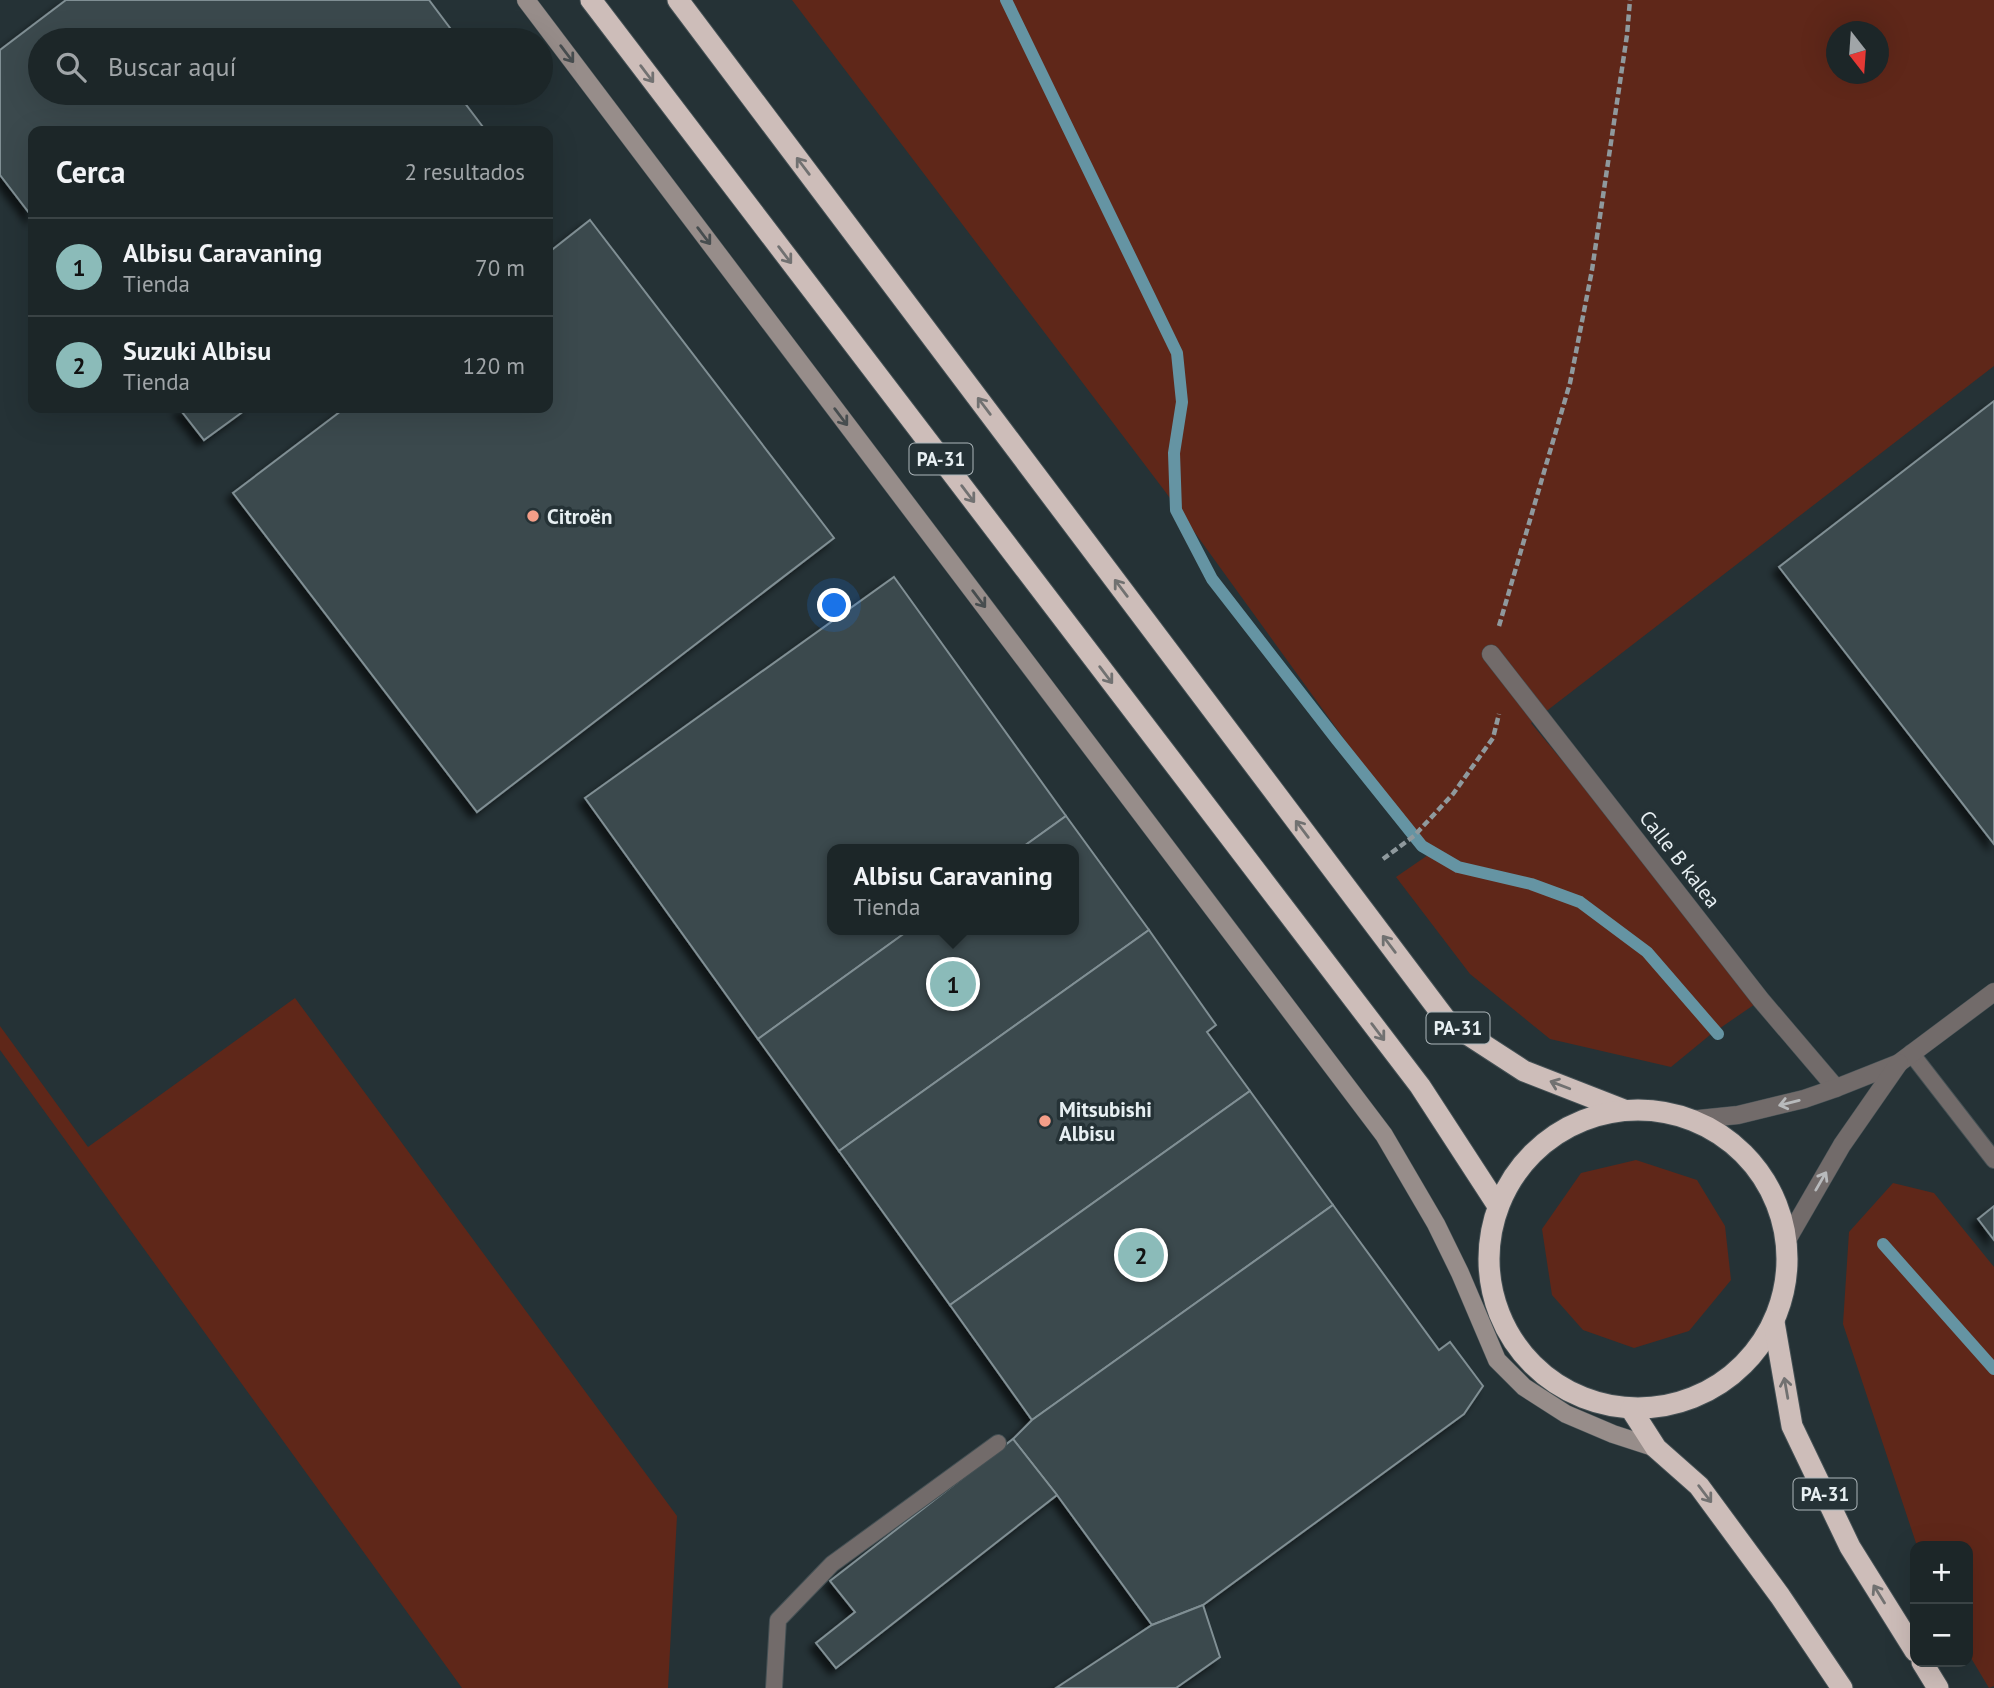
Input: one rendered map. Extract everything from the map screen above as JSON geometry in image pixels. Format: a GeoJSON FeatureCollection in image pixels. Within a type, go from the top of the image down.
{"type":"FeatureCollection","features":[{"type":"Feature","properties":{"kind":"highway","name":"PA-31"},"geometry":{"type":"LineString","coordinates":[[591,0],[1412,1076],[1498,1206]]}},
{"type":"Feature","properties":{"kind":"highway","name":"PA-31"},"geometry":{"type":"LineString","coordinates":[[678,0],[1447,1021],[1524,1071],[1624,1110]]}},
{"type":"Feature","properties":{"kind":"highway","name":"PA-31"},"geometry":{"type":"LineString","coordinates":[[1624,1110],[1673,1113],[1717,1132],[1754,1164],[1776,1200],[1787,1240],[1787,1282],[1774,1322],[1750,1359],[1716,1387],[1675,1404],[1631,1409],[1585,1399],[1544,1376],[1512,1341],[1493,1298],[1488,1251],[1498,1206],[1518,1170],[1547,1139],[1583,1119],[1624,1110]]}},
{"type":"Feature","properties":{"kind":"highway","name":"PA-31"},"geometry":{"type":"LineString","coordinates":[[1774,1322],[1792,1426],[1850,1547],[1910,1643]]}},
{"type":"Feature","properties":{"kind":"highway"},"geometry":{"type":"LineString","coordinates":[[1631,1409],[1656,1448],[1699,1486],[1780,1596],[1842,1688]]}},
{"type":"Feature","properties":{"kind":"highway"},"geometry":{"type":"LineString","coordinates":[[1925,1667],[1938,1688]]}},
{"type":"Feature","properties":{"kind":"street"},"geometry":{"type":"LineString","coordinates":[[526,0],[547,28]]}},
{"type":"Feature","properties":{"kind":"street"},"geometry":{"type":"LineString","coordinates":[[553,36],[1384,1135],[1436,1224],[1497,1360],[1524,1387],[1566,1414],[1656,1448]]}},
{"type":"Feature","properties":{"kind":"street","name":"Calle B kalea"},"geometry":{"type":"LineString","coordinates":[[1491,654],[1761,1000],[1836,1088]]}},
{"type":"Feature","properties":{"kind":"street"},"geometry":{"type":"LineString","coordinates":[[1689,1120],[1738,1115],[1804,1099],[1836,1088],[1905,1058],[1994,992]]}},
{"type":"Feature","properties":{"kind":"street"},"geometry":{"type":"LineString","coordinates":[[1787,1240],[1842,1145],[1905,1058]]}},
{"type":"Feature","properties":{"kind":"lane"},"geometry":{"type":"LineString","coordinates":[[1905,1058],[1994,1160]]}},
{"type":"Feature","properties":{"kind":"lane"},"geometry":{"type":"LineString","coordinates":[[774,1688],[778,1620],[832,1564],[998,1443]]}},
{"type":"Feature","properties":{"kind":"path"},"geometry":{"type":"LineString","coordinates":[[1491,654],[1570,383],[1592,270],[1630,0]]}},
{"type":"Feature","properties":{"kind":"path"},"geometry":{"type":"LineString","coordinates":[[1383,859],[1414,836],[1453,794],[1493,738],[1509,676]]}},
{"type":"Feature","properties":{"kind":"shaded area"},"geometry":{"type":"Polygon","coordinates":[[[792,0],[1994,0],[1994,366],[1531,723],[1761,1000],[1710,1035],[1671,1067],[1550,1039],[1470,974],[1396,877],[1428,855],[1164,490],[792,0]]]}},
{"type":"Feature","properties":{"kind":"shaded area"},"geometry":{"type":"Polygon","coordinates":[[[295,998],[677,1516],[668,1688],[462,1688],[0,1050],[0,1026],[88,1147],[295,998]]]}},
{"type":"Feature","properties":{"kind":"shaded area"},"geometry":{"type":"Polygon","coordinates":[[[1636,1160],[1697,1180],[1725,1226],[1731,1280],[1689,1331],[1634,1348],[1583,1330],[1552,1295],[1542,1229],[1581,1173],[1636,1160]]]}},
{"type":"Feature","properties":{"kind":"shaded area"},"geometry":{"type":"Polygon","coordinates":[[[1893,1183],[1934,1193],[1994,1267],[1994,1686],[1989,1688],[1973,1661],[1973,1541],[1915,1541],[1843,1324],[1849,1232],[1893,1183]]]}},
{"type":"Feature","properties":{"kind":"building"},"geometry":{"type":"Polygon","coordinates":[[[66,0],[429,0],[450,28],[29,28],[66,0]]]}},
{"type":"Feature","properties":{"kind":"building"},"geometry":{"type":"Polygon","coordinates":[[[28,29],[28,105],[466,105],[482,126],[28,126],[28,211],[0,175],[0,50],[28,29]]]}},
{"type":"Feature","properties":{"kind":"building","name":"Citroën"},"geometry":{"type":"Polygon","coordinates":[[[590,220],[834,538],[477,812],[233,493],[338,413],[553,413],[553,249],[590,220]]]}},
{"type":"Feature","properties":{"kind":"building"},"geometry":{"type":"Polygon","coordinates":[[[1994,401],[1994,844],[1779,567],[1994,401]]]}},
{"type":"Feature","properties":{"kind":"building"},"geometry":{"type":"Polygon","coordinates":[[[183,413],[241,413],[204,440],[183,413]]]}},
{"type":"Feature","properties":{"kind":"building"},"geometry":{"type":"Polygon","coordinates":[[[894,577],[1066,816],[1027,844],[827,844],[827,935],[902,935],[758,1039],[585,798],[894,577]]]}},
{"type":"Feature","properties":{"kind":"building"},"geometry":{"type":"Polygon","coordinates":[[[1066,816],[1149,930],[839,1151],[758,1039],[902,935],[1079,935],[1079,844],[1027,844],[1066,816]]]}},
{"type":"Feature","properties":{"kind":"building","name":"Mitsubishi Albisu"},"geometry":{"type":"Polygon","coordinates":[[[1149,930],[1216,1025],[1207,1032],[1250,1091],[950,1305],[839,1151],[1149,930]]]}},
{"type":"Feature","properties":{"kind":"building"},"geometry":{"type":"Polygon","coordinates":[[[1250,1091],[1333,1205],[1032,1420],[950,1305],[1250,1091]]]}},
{"type":"Feature","properties":{"kind":"building"},"geometry":{"type":"Polygon","coordinates":[[[1333,1205],[1439,1350],[1450,1342],[1483,1386],[1464,1414],[1203,1605],[1152,1625],[1013,1439],[1032,1420],[1333,1205]]]}},
{"type":"Feature","properties":{"kind":"building"},"geometry":{"type":"Polygon","coordinates":[[[1994,1206],[1994,1240],[1978,1219],[1994,1206]]]}},
{"type":"Feature","properties":{"kind":"building"},"geometry":{"type":"Polygon","coordinates":[[[1013,1439],[1057,1495],[836,1668],[816,1643],[855,1612],[830,1581],[1013,1439]]]}},
{"type":"Feature","properties":{"kind":"building"},"geometry":{"type":"Polygon","coordinates":[[[1203,1605],[1220,1657],[1176,1688],[1056,1688],[1152,1625],[1203,1605]]]}},
{"type":"Feature","properties":{"kind":"waterway"},"geometry":{"type":"LineString","coordinates":[[1006,0],[1177,353],[1182,402],[1174,453],[1176,510],[1212,579],[1422,846],[1458,867],[1531,884],[1580,902],[1647,952],[1718,1034]]}},
{"type":"Feature","properties":{"kind":"waterway"},"geometry":{"type":"LineString","coordinates":[[1883,1244],[1994,1369]]}},
{"type":"Feature","properties":{"kind":"place","name":"Citroën"},"geometry":{"type":"Point","coordinates":[533,516]}},
{"type":"Feature","properties":{"kind":"place","name":"Albisu Caravaning"},"geometry":{"type":"Point","coordinates":[953,984]}},
{"type":"Feature","properties":{"kind":"place","name":"Mitsubishi Albisu"},"geometry":{"type":"Point","coordinates":[1045,1121]}},
{"type":"Feature","properties":{"kind":"place","name":"Suzuki Albisu"},"geometry":{"type":"Point","coordinates":[1141,1255]}}]}
